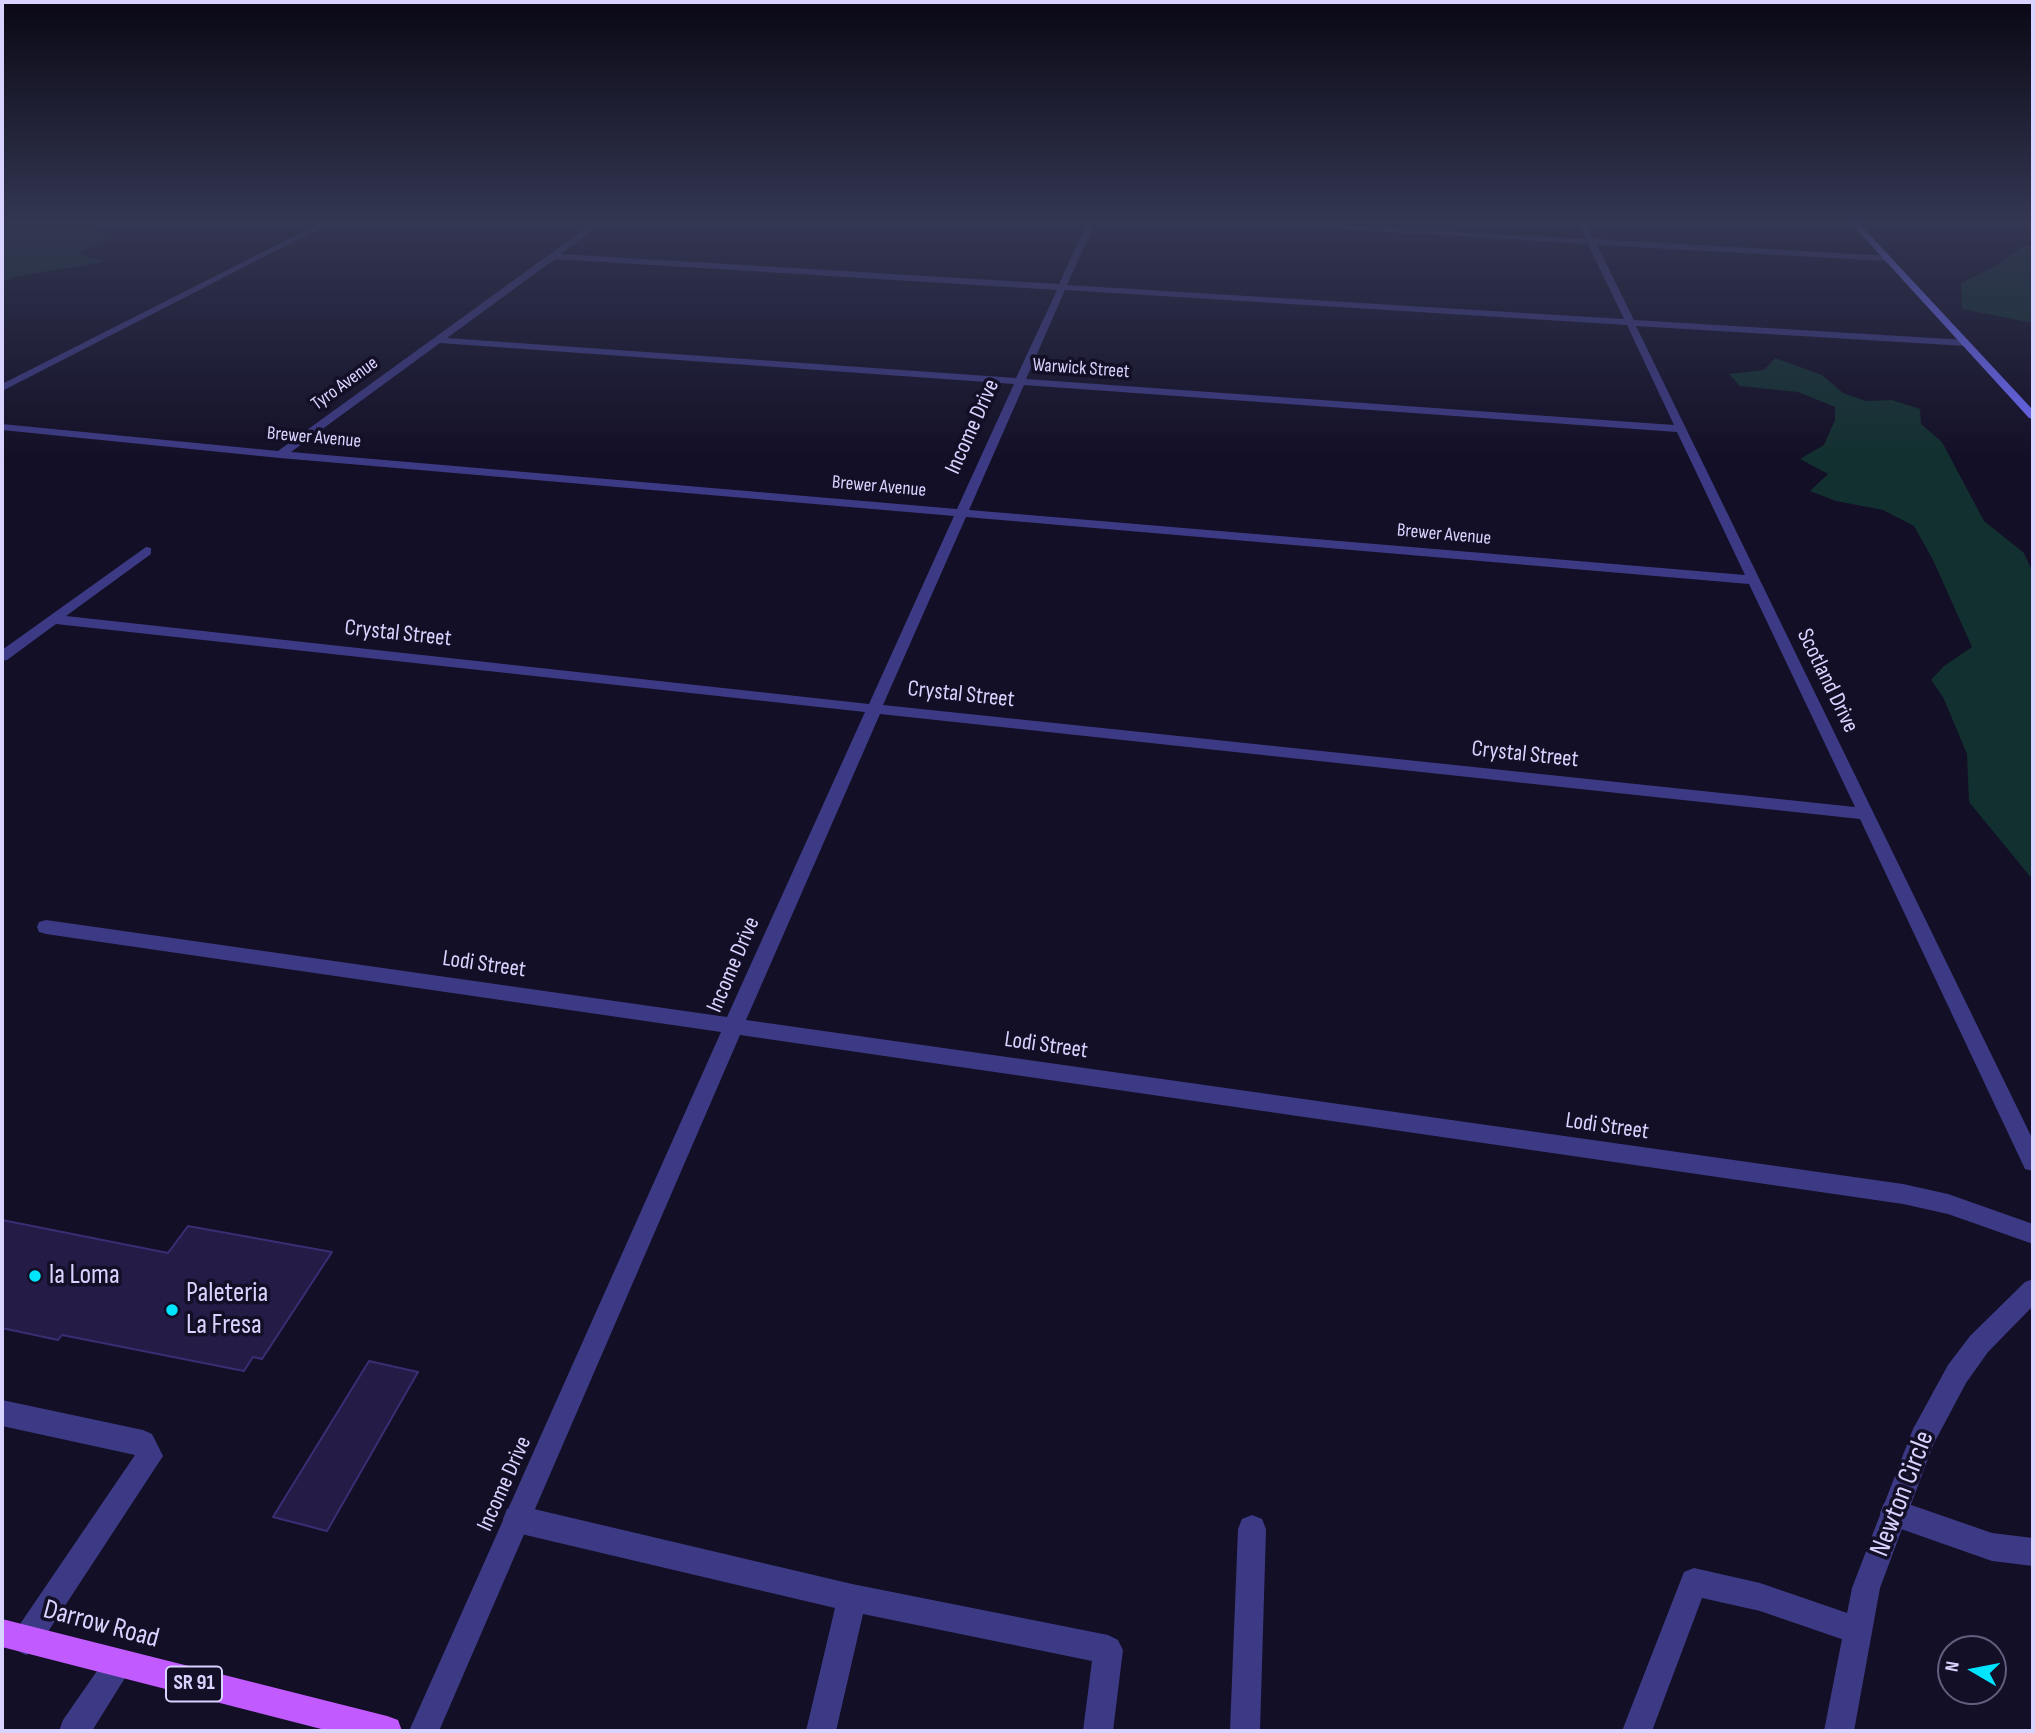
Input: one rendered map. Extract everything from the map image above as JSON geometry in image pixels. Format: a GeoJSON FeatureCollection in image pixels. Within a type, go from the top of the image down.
{"type":"FeatureCollection","features":[{"type":"Feature","properties":{"kind":"main road","name":"Darrow Road"},"geometry":{"type":"LineString","coordinates":[[14,1637],[387,1731]]}},
{"type":"Feature","properties":{"kind":"street"},"geometry":{"type":"LineString","coordinates":[[2,388],[173,301]]}},
{"type":"Feature","properties":{"kind":"street","name":"Tyro Avenue"},"geometry":{"type":"LineString","coordinates":[[280,454],[491,301]]}},
{"type":"Feature","properties":{"kind":"street","name":"Income Drive"},"geometry":{"type":"LineString","coordinates":[[424,1731],[1056,301]]}},
{"type":"Feature","properties":{"kind":"street"},"geometry":{"type":"LineString","coordinates":[[1287,301],[1966,343]]}},
{"type":"Feature","properties":{"kind":"street","name":"Scotland Drive"},"geometry":{"type":"LineString","coordinates":[[1619,301],[1734,535],[1753,580],[2033,1162]]}},
{"type":"Feature","properties":{"kind":"street"},"geometry":{"type":"LineString","coordinates":[[1927,301],[2033,416]]}},
{"type":"Feature","properties":{"kind":"street","name":"Warwick Street"},"geometry":{"type":"LineString","coordinates":[[437,340],[1681,429]]}},
{"type":"Feature","properties":{"kind":"street","name":"Brewer Avenue"},"geometry":{"type":"LineString","coordinates":[[2,426],[280,454],[1753,580]]}},
{"type":"Feature","properties":{"kind":"street"},"geometry":{"type":"LineString","coordinates":[[2,657],[146,551]]}},
{"type":"Feature","properties":{"kind":"street","name":"Crystal Street"},"geometry":{"type":"LineString","coordinates":[[53,619],[1866,814]]}},
{"type":"Feature","properties":{"kind":"street","name":"Lodi Street"},"geometry":{"type":"LineString","coordinates":[[46,927],[1903,1194],[1948,1204],[2033,1234]]}},
{"type":"Feature","properties":{"kind":"street","name":"Newton Circle"},"geometry":{"type":"LineString","coordinates":[[1839,1731],[1866,1588],[1922,1438],[1957,1374],[1979,1344],[2033,1290]]}},
{"type":"Feature","properties":{"kind":"street"},"geometry":{"type":"LineString","coordinates":[[2,1413],[143,1443],[150,1456],[14,1637]]}},
{"type":"Feature","properties":{"kind":"street"},"geometry":{"type":"LineString","coordinates":[[1894,1513],[1992,1547],[2033,1552]]}},
{"type":"Feature","properties":{"kind":"street"},"geometry":{"type":"LineString","coordinates":[[517,1519],[852,1598],[1108,1650],[1098,1731]]}},
{"type":"Feature","properties":{"kind":"street"},"geometry":{"type":"LineString","coordinates":[[1247,1731],[1252,1529]]}},
{"type":"Feature","properties":{"kind":"street"},"geometry":{"type":"LineString","coordinates":[[1637,1731],[1694,1582],[1760,1597],[1856,1630]]}},
{"type":"Feature","properties":{"kind":"street"},"geometry":{"type":"LineString","coordinates":[[821,1731],[852,1598]]}},
{"type":"Feature","properties":{"kind":"street"},"geometry":{"type":"LineString","coordinates":[[74,1731],[118,1665]]}},
{"type":"Feature","properties":{"kind":"green space"},"geometry":{"type":"Polygon","coordinates":[[[1962,301],[2033,301],[2033,323],[1962,309],[1962,301]]]}},
{"type":"Feature","properties":{"kind":"green space"},"geometry":{"type":"Polygon","coordinates":[[[1775,358],[1822,375],[1843,393],[1866,401],[1892,400],[1920,409],[1921,424],[1942,442],[1984,521],[2024,553],[2033,573],[2033,880],[1969,802],[1967,754],[1943,697],[1931,680],[1944,666],[1972,647],[1933,560],[1914,526],[1883,510],[1836,501],[1810,491],[1828,474],[1800,459],[1824,445],[1835,420],[1835,407],[1798,392],[1740,386],[1729,374],[1764,370],[1775,358]]]}},
{"type":"Feature","properties":{"kind":"building"},"geometry":{"type":"Polygon","coordinates":[[[2,1220],[168,1253],[188,1226],[332,1252],[262,1359],[253,1357],[244,1371],[62,1335],[58,1340],[2,1328],[2,1220]]]}},
{"type":"Feature","properties":{"kind":"building"},"geometry":{"type":"Polygon","coordinates":[[[369,1361],[418,1372],[327,1531],[273,1517],[369,1361]]]}},
{"type":"Feature","properties":{"kind":"place","name":"la Loma"},"geometry":{"type":"Point","coordinates":[35,1276]}},
{"type":"Feature","properties":{"kind":"place","name":"Paleteria La Fresa"},"geometry":{"type":"Point","coordinates":[172,1310]}}]}
